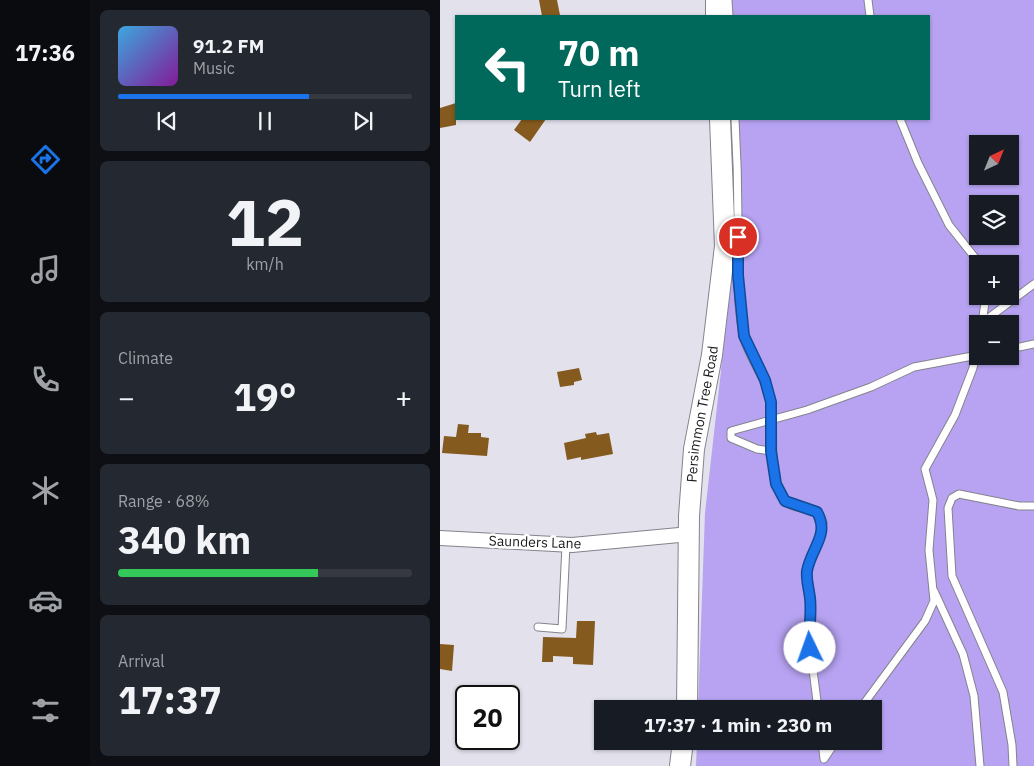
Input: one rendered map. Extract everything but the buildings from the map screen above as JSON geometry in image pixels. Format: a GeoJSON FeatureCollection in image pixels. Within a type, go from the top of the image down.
{"type":"FeatureCollection","features":[{"type":"Feature","properties":{"kind":"main road"},"geometry":{"type":"LineString","coordinates":[[716,0],[716,15]]}},
{"type":"Feature","properties":{"kind":"main road","name":"Persimmon Tree Road"},"geometry":{"type":"LineString","coordinates":[[687,700],[690,534],[694,449],[712,355],[725,246],[720,120]]}},
{"type":"Feature","properties":{"kind":"main road"},"geometry":{"type":"LineString","coordinates":[[680,766],[682,750]]}},
{"type":"Feature","properties":{"kind":"street","name":"Saunders Lane"},"geometry":{"type":"LineString","coordinates":[[440,538],[566,545],[690,534]]}},
{"type":"Feature","properties":{"kind":"lane"},"geometry":{"type":"LineString","coordinates":[[728,0],[729,15]]}},
{"type":"Feature","properties":{"kind":"lane"},"geometry":{"type":"LineString","coordinates":[[868,0],[870,15]]}},
{"type":"Feature","properties":{"kind":"lane"},"geometry":{"type":"LineString","coordinates":[[735,120],[738,180],[738,275],[744,336],[765,380],[771,402],[771,451],[776,484],[785,501],[817,512],[823,522],[822,531],[807,571],[810,599],[808,631],[817,700]]}},
{"type":"Feature","properties":{"kind":"lane"},"geometry":{"type":"LineString","coordinates":[[900,120],[918,163],[949,225],[973,255]]}},
{"type":"Feature","properties":{"kind":"lane"},"geometry":{"type":"LineString","coordinates":[[993,315],[1034,284]]}},
{"type":"Feature","properties":{"kind":"lane"},"geometry":{"type":"LineString","coordinates":[[1019,347],[1034,344]]}},
{"type":"Feature","properties":{"kind":"lane"},"geometry":{"type":"LineString","coordinates":[[771,451],[757,449],[731,438],[731,431],[807,410],[871,387],[914,367],[969,357]]}},
{"type":"Feature","properties":{"kind":"lane"},"geometry":{"type":"LineString","coordinates":[[867,700],[926,621],[934,601],[929,550],[933,500],[925,469],[955,415],[973,365]]}},
{"type":"Feature","properties":{"kind":"lane"},"geometry":{"type":"LineString","coordinates":[[1013,766],[1012,745],[1003,692],[952,576],[948,508],[952,498],[959,494],[1019,506],[1034,506]]}},
{"type":"Feature","properties":{"kind":"lane"},"geometry":{"type":"LineString","coordinates":[[538,627],[562,628],[566,545]]}},
{"type":"Feature","properties":{"kind":"lane"},"geometry":{"type":"LineString","coordinates":[[933,588],[963,654],[974,696],[980,766]]}},
{"type":"Feature","properties":{"kind":"lane"},"geometry":{"type":"LineString","coordinates":[[824,762],[831,750]]}},
{"type":"Feature","properties":{"kind":"shaded area"},"geometry":{"type":"Polygon","coordinates":[[[722,0],[1034,0],[1034,766],[696,766],[697,750],[882,750],[882,700],[698,700],[705,513],[721,371],[731,241],[727,120],[930,120],[930,15],[723,15],[722,0]]]}},
{"type":"Feature","properties":{"kind":"route"},"geometry":{"type":"LineString","coordinates":[[738,237],[738,275],[744,336],[765,380],[771,402],[771,451],[776,484],[785,501],[817,512],[823,522],[822,531],[807,571],[810,599],[808,631],[810,648]]}}]}
